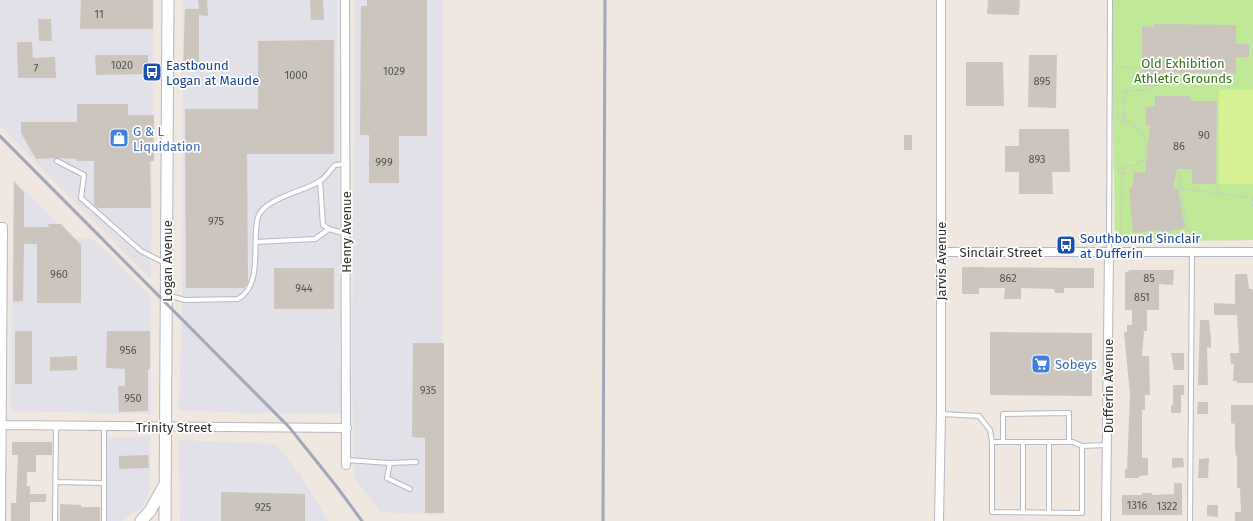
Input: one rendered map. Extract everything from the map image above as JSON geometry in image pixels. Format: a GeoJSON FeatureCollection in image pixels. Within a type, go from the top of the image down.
{"type":"FeatureCollection","features":[{"type":"Feature","properties":{"kind":"main road","name":"Logan Avenue"},"geometry":{"type":"LineString","coordinates":[[166,521],[168,0]]}},
{"type":"Feature","properties":{"kind":"main road"},"geometry":{"type":"LineString","coordinates":[[142,521],[150,512],[166,483]]}},
{"type":"Feature","properties":{"kind":"street","name":"Henry Avenue"},"geometry":{"type":"LineString","coordinates":[[345,0],[346,463]]}},
{"type":"Feature","properties":{"kind":"street","name":"Jarvis Avenue"},"geometry":{"type":"LineString","coordinates":[[939,521],[941,0]]}},
{"type":"Feature","properties":{"kind":"street"},"geometry":{"type":"LineString","coordinates":[[1,521],[2,227]]}},
{"type":"Feature","properties":{"kind":"street","name":"Sinclair Street"},"geometry":{"type":"LineString","coordinates":[[940,252],[1253,252]]}},
{"type":"Feature","properties":{"kind":"street","name":"Dufferin Avenue"},"geometry":{"type":"LineString","coordinates":[[1106,521],[1109,252]]}},
{"type":"Feature","properties":{"kind":"street","name":"Trinity Street"},"geometry":{"type":"LineString","coordinates":[[2,425],[166,428],[347,428]]}},
{"type":"Feature","properties":{"kind":"lane"},"geometry":{"type":"LineString","coordinates":[[1109,252],[1110,0]]}},
{"type":"Feature","properties":{"kind":"lane"},"geometry":{"type":"LineString","coordinates":[[57,161],[84,175],[82,198],[140,251],[167,264]]}},
{"type":"Feature","properties":{"kind":"lane"},"geometry":{"type":"LineString","coordinates":[[167,295],[185,300],[238,299],[246,295],[252,284],[258,215],[270,203],[320,181],[335,165],[346,164]]}},
{"type":"Feature","properties":{"kind":"lane"},"geometry":{"type":"LineString","coordinates":[[320,181],[323,225],[329,229],[346,234]]}},
{"type":"Feature","properties":{"kind":"lane"},"geometry":{"type":"LineString","coordinates":[[256,242],[315,239],[329,229]]}},
{"type":"Feature","properties":{"kind":"lane"},"geometry":{"type":"LineString","coordinates":[[1190,521],[1192,252]]}},
{"type":"Feature","properties":{"kind":"lane"},"geometry":{"type":"LineString","coordinates":[[1003,442],[1003,414],[1069,413],[1069,442]]}},
{"type":"Feature","properties":{"kind":"lane"},"geometry":{"type":"LineString","coordinates":[[940,414],[978,416],[990,430],[992,442],[992,512],[1082,513],[1082,446]]}},
{"type":"Feature","properties":{"kind":"lane"},"geometry":{"type":"LineString","coordinates":[[104,426],[104,521]]}},
{"type":"Feature","properties":{"kind":"lane"},"geometry":{"type":"LineString","coordinates":[[55,521],[56,427]]}},
{"type":"Feature","properties":{"kind":"lane"},"geometry":{"type":"LineString","coordinates":[[992,442],[1069,442],[1082,446],[1107,446]]}},
{"type":"Feature","properties":{"kind":"lane"},"geometry":{"type":"LineString","coordinates":[[1023,442],[1023,512]]}},
{"type":"Feature","properties":{"kind":"lane"},"geometry":{"type":"LineString","coordinates":[[1049,442],[1049,513]]}},
{"type":"Feature","properties":{"kind":"lane"},"geometry":{"type":"LineString","coordinates":[[346,463],[416,462]]}},
{"type":"Feature","properties":{"kind":"lane"},"geometry":{"type":"LineString","coordinates":[[390,463],[387,478],[410,490]]}},
{"type":"Feature","properties":{"kind":"lane"},"geometry":{"type":"LineString","coordinates":[[55,482],[104,483]]}},
{"type":"Feature","properties":{"kind":"path"},"geometry":{"type":"LineString","coordinates":[[1110,67],[1142,68]]}},
{"type":"Feature","properties":{"kind":"path"},"geometry":{"type":"LineString","coordinates":[[1125,122],[1124,91],[1155,89]]}},
{"type":"Feature","properties":{"kind":"path"},"geometry":{"type":"LineString","coordinates":[[1122,173],[1116,172],[1116,170],[1142,162],[1145,156],[1147,142],[1145,135],[1138,127],[1116,119],[1116,116],[1125,116]]}},
{"type":"Feature","properties":{"kind":"path"},"geometry":{"type":"LineString","coordinates":[[1121,240],[1122,173],[1124,173],[1124,168]]}},
{"type":"Feature","properties":{"kind":"path"},"geometry":{"type":"LineString","coordinates":[[1180,172],[1180,188],[1189,241]]}},
{"type":"Feature","properties":{"kind":"path"},"geometry":{"type":"LineString","coordinates":[[1217,193],[1218,183]]}},
{"type":"Feature","properties":{"kind":"path"},"geometry":{"type":"LineString","coordinates":[[1180,188],[1253,198],[1253,208]]}},
{"type":"Feature","properties":{"kind":"shaded area"},"geometry":{"type":"Polygon","coordinates":[[[0,0],[154,0],[151,279],[0,126],[0,0]]]}},
{"type":"Feature","properties":{"kind":"shaded area"},"geometry":{"type":"Polygon","coordinates":[[[183,0],[337,0],[341,414],[248,413],[179,410],[182,306],[183,0]]]}},
{"type":"Feature","properties":{"kind":"shaded area"},"geometry":{"type":"Polygon","coordinates":[[[355,0],[443,0],[442,515],[380,512],[354,477],[352,374],[355,0]]]}},
{"type":"Feature","properties":{"kind":"shaded area"},"geometry":{"type":"Polygon","coordinates":[[[13,179],[73,238],[93,239],[151,297],[151,414],[11,411],[13,179]]]}},
{"type":"Feature","properties":{"kind":"shaded area"},"geometry":{"type":"Polygon","coordinates":[[[150,436],[150,488],[143,507],[122,521],[106,521],[108,438],[150,436]]]}},
{"type":"Feature","properties":{"kind":"shaded area"},"geometry":{"type":"Polygon","coordinates":[[[179,440],[276,444],[300,474],[328,521],[180,521],[179,440]]]}},
{"type":"Feature","properties":{"kind":"green space","name":"Old Exhibition Athletic Grounds"},"geometry":{"type":"Polygon","coordinates":[[[1111,0],[1253,0],[1253,240],[1115,242],[1111,0]]]}},
{"type":"Feature","properties":{"kind":"green space"},"geometry":{"type":"Polygon","coordinates":[[[1219,90],[1253,90],[1253,184],[1219,184],[1219,90]]]}},
{"type":"Feature","properties":{"kind":"building"},"geometry":{"type":"Polygon","coordinates":[[[81,0],[153,0],[153,29],[80,29],[81,0]]]}},
{"type":"Feature","properties":{"kind":"building"},"geometry":{"type":"Polygon","coordinates":[[[198,0],[207,0],[208,16],[199,15],[199,71],[183,71],[185,9],[199,9],[198,0]]]}},
{"type":"Feature","properties":{"kind":"building"},"geometry":{"type":"Polygon","coordinates":[[[310,0],[323,0],[324,20],[311,20],[310,0]]]}},
{"type":"Feature","properties":{"kind":"building"},"geometry":{"type":"Polygon","coordinates":[[[367,0],[427,0],[427,136],[399,136],[399,183],[369,183],[369,135],[360,135],[361,6],[367,6],[367,0]]]}},
{"type":"Feature","properties":{"kind":"building"},"geometry":{"type":"Polygon","coordinates":[[[988,0],[1020,0],[1019,15],[987,14],[988,0]]]}},
{"type":"Feature","properties":{"kind":"building"},"geometry":{"type":"Polygon","coordinates":[[[38,19],[51,19],[52,41],[39,41],[38,19]]]}},
{"type":"Feature","properties":{"kind":"building"},"geometry":{"type":"Polygon","coordinates":[[[1154,24],[1236,25],[1236,44],[1249,44],[1249,57],[1236,57],[1236,73],[1159,73],[1158,86],[1142,86],[1142,26],[1154,27],[1154,24]]]}},
{"type":"Feature","properties":{"kind":"building"},"geometry":{"type":"Polygon","coordinates":[[[334,40],[334,154],[247,154],[248,283],[244,288],[186,288],[185,109],[258,109],[258,41],[334,40]]]}},
{"type":"Feature","properties":{"kind":"building"},"geometry":{"type":"Polygon","coordinates":[[[17,42],[32,42],[33,58],[55,57],[56,78],[18,78],[17,42]]]}},
{"type":"Feature","properties":{"kind":"building"},"geometry":{"type":"Polygon","coordinates":[[[95,55],[148,55],[148,74],[96,75],[95,55]]]}},
{"type":"Feature","properties":{"kind":"building"},"geometry":{"type":"Polygon","coordinates":[[[1029,55],[1057,55],[1056,108],[1028,107],[1029,55]]]}},
{"type":"Feature","properties":{"kind":"building"},"geometry":{"type":"Polygon","coordinates":[[[966,62],[1003,62],[1004,106],[966,106],[966,62]]]}},
{"type":"Feature","properties":{"kind":"building"},"geometry":{"type":"Polygon","coordinates":[[[1155,96],[1190,96],[1191,101],[1217,101],[1216,184],[1192,184],[1192,169],[1177,169],[1173,188],[1178,188],[1185,228],[1161,233],[1161,230],[1133,233],[1129,189],[1132,188],[1134,172],[1145,173],[1150,125],[1146,125],[1146,107],[1155,106],[1155,96]]]}},
{"type":"Feature","properties":{"kind":"building"},"geometry":{"type":"Polygon","coordinates":[[[77,104],[128,104],[128,115],[154,115],[154,161],[150,161],[151,208],[98,208],[94,205],[94,161],[77,161],[77,159],[57,158],[36,159],[21,133],[21,122],[77,122],[77,104]]]}},
{"type":"Feature","properties":{"kind":"building"},"geometry":{"type":"Polygon","coordinates":[[[1019,129],[1069,129],[1070,172],[1052,172],[1053,194],[1019,194],[1019,172],[1005,172],[1005,146],[1019,146],[1019,129]]]}},
{"type":"Feature","properties":{"kind":"building"},"geometry":{"type":"Polygon","coordinates":[[[904,135],[912,135],[912,150],[904,150],[904,135]]]}},
{"type":"Feature","properties":{"kind":"building"},"geometry":{"type":"Polygon","coordinates":[[[14,182],[24,192],[24,227],[50,227],[47,224],[61,224],[81,245],[81,303],[37,303],[37,244],[24,244],[23,301],[13,302],[14,182]]]}},
{"type":"Feature","properties":{"kind":"building"},"geometry":{"type":"Polygon","coordinates":[[[962,267],[1094,268],[1094,288],[1064,288],[1064,293],[1055,293],[1054,289],[1021,288],[1021,299],[1004,299],[1005,288],[979,288],[979,294],[962,294],[962,267]]]}},
{"type":"Feature","properties":{"kind":"building"},"geometry":{"type":"Polygon","coordinates":[[[274,268],[334,268],[334,309],[274,309],[274,268]]]}},
{"type":"Feature","properties":{"kind":"building"},"geometry":{"type":"Polygon","coordinates":[[[1130,270],[1174,270],[1173,285],[1159,284],[1159,310],[1147,310],[1147,331],[1144,331],[1142,356],[1149,356],[1150,395],[1145,395],[1145,410],[1142,410],[1142,458],[1148,458],[1148,475],[1139,476],[1139,478],[1125,478],[1125,469],[1127,469],[1130,395],[1124,332],[1127,332],[1127,325],[1132,325],[1132,310],[1125,310],[1125,273],[1130,270]]]}},
{"type":"Feature","properties":{"kind":"building"},"geometry":{"type":"Polygon","coordinates":[[[1235,274],[1247,274],[1249,289],[1253,289],[1253,383],[1237,383],[1237,381],[1233,381],[1234,364],[1231,364],[1230,353],[1239,353],[1237,315],[1214,315],[1214,303],[1235,304],[1235,274]]]}},
{"type":"Feature","properties":{"kind":"building"},"geometry":{"type":"Polygon","coordinates":[[[1200,320],[1209,320],[1211,348],[1207,347],[1208,385],[1198,385],[1200,320]]]}},
{"type":"Feature","properties":{"kind":"building"},"geometry":{"type":"Polygon","coordinates":[[[15,331],[32,331],[32,384],[15,384],[15,331]]]}},
{"type":"Feature","properties":{"kind":"building"},"geometry":{"type":"Polygon","coordinates":[[[107,331],[150,331],[148,411],[119,412],[118,386],[125,386],[125,369],[106,368],[107,331]]]}},
{"type":"Feature","properties":{"kind":"building","name":"Sobeys"},"geometry":{"type":"Polygon","coordinates":[[[990,332],[1092,333],[1092,396],[990,395],[990,332]]]}},
{"type":"Feature","properties":{"kind":"building"},"geometry":{"type":"Polygon","coordinates":[[[413,343],[444,343],[444,513],[425,513],[425,438],[412,437],[413,343]]]}},
{"type":"Feature","properties":{"kind":"building"},"geometry":{"type":"Polygon","coordinates":[[[1171,353],[1184,353],[1184,370],[1174,370],[1171,353]]]}},
{"type":"Feature","properties":{"kind":"building"},"geometry":{"type":"Polygon","coordinates":[[[77,356],[77,370],[50,371],[50,357],[77,356]]]}},
{"type":"Feature","properties":{"kind":"building"},"geometry":{"type":"Polygon","coordinates":[[[1173,385],[1184,385],[1184,395],[1181,395],[1181,413],[1171,413],[1171,405],[1173,405],[1173,385]]]}},
{"type":"Feature","properties":{"kind":"building"},"geometry":{"type":"Polygon","coordinates":[[[1198,402],[1208,402],[1208,414],[1197,414],[1198,402]]]}},
{"type":"Feature","properties":{"kind":"building"},"geometry":{"type":"Polygon","coordinates":[[[1231,405],[1253,405],[1253,521],[1235,521],[1235,512],[1241,512],[1240,488],[1237,488],[1235,424],[1231,423],[1231,405]]]}},
{"type":"Feature","properties":{"kind":"building"},"geometry":{"type":"Polygon","coordinates":[[[12,442],[52,442],[52,455],[36,455],[36,472],[27,472],[27,486],[30,486],[30,494],[46,494],[46,502],[30,502],[30,521],[11,521],[11,503],[16,503],[18,455],[12,455],[12,442]]]}},
{"type":"Feature","properties":{"kind":"building"},"geometry":{"type":"Polygon","coordinates":[[[148,455],[149,468],[119,469],[119,456],[148,455]]]}},
{"type":"Feature","properties":{"kind":"building"},"geometry":{"type":"Polygon","coordinates":[[[1172,458],[1183,458],[1184,467],[1172,468],[1172,458]]]}},
{"type":"Feature","properties":{"kind":"building"},"geometry":{"type":"Polygon","coordinates":[[[1209,458],[1208,478],[1198,478],[1199,459],[1209,458]]]}},
{"type":"Feature","properties":{"kind":"building"},"geometry":{"type":"Polygon","coordinates":[[[1174,483],[1182,483],[1182,515],[1122,515],[1122,495],[1142,495],[1142,493],[1152,493],[1152,495],[1174,494],[1174,483]]]}},
{"type":"Feature","properties":{"kind":"building"},"geometry":{"type":"Polygon","coordinates":[[[221,492],[305,494],[305,521],[221,521],[221,492]]]}},
{"type":"Feature","properties":{"kind":"building"},"geometry":{"type":"Polygon","coordinates":[[[60,504],[81,505],[81,507],[100,507],[100,521],[60,521],[60,504]]]}},
{"type":"Feature","properties":{"kind":"building"},"geometry":{"type":"Polygon","coordinates":[[[1207,505],[1218,505],[1218,517],[1207,516],[1207,505]]]}},
{"type":"Feature","properties":{"kind":"railway"},"geometry":{"type":"LineString","coordinates":[[603,521],[605,0]]}},
{"type":"Feature","properties":{"kind":"railway"},"geometry":{"type":"LineString","coordinates":[[0,136],[289,427],[362,521]]}},
{"type":"Feature","properties":{"kind":"place","name":"Eastbound Logan at Maude"},"geometry":{"type":"Point","coordinates":[152,72]}},
{"type":"Feature","properties":{"kind":"place","name":"G & L Liquidation"},"geometry":{"type":"Point","coordinates":[119,138]}},
{"type":"Feature","properties":{"kind":"place","name":"Southbound Sinclair at Dufferin"},"geometry":{"type":"Point","coordinates":[1066,245]}},
{"type":"Feature","properties":{"kind":"place","name":"Sobeys"},"geometry":{"type":"Point","coordinates":[1041,364]}}]}
